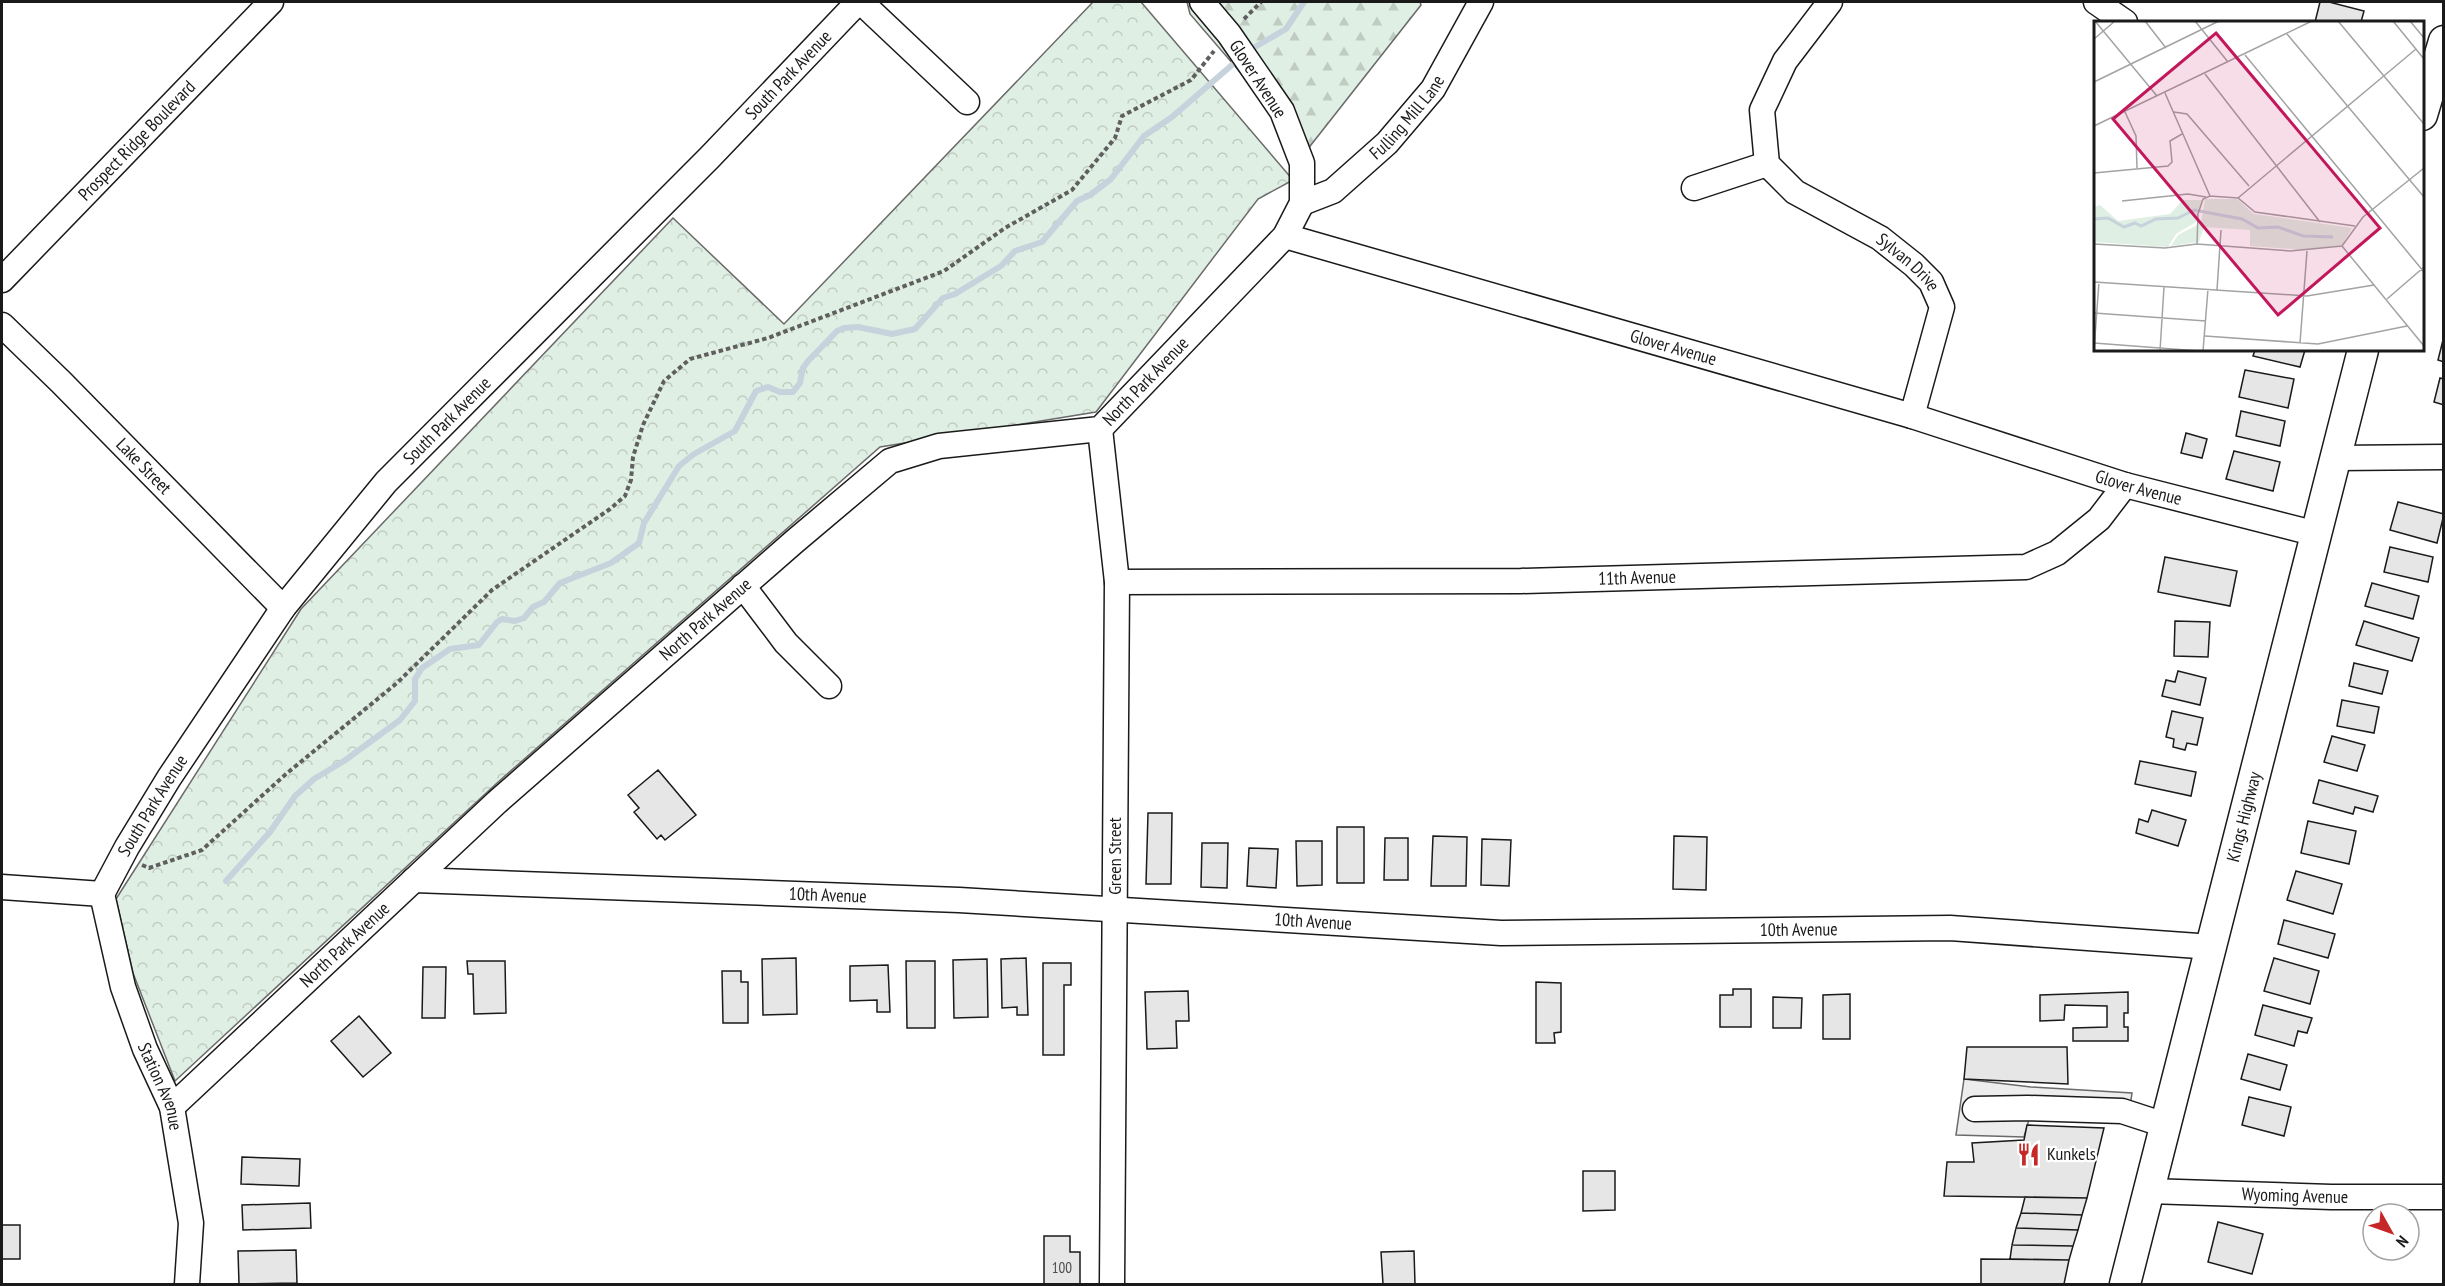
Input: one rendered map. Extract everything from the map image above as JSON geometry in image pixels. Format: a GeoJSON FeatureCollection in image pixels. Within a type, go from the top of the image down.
{"type":"FeatureCollection","features":[{"type":"Feature","properties":{"kind":"main road"},"geometry":{"type":"LineString","coordinates":[[2424,108],[2444,41]]}},
{"type":"Feature","properties":{"kind":"main road","name":"Kings Highway"},"geometry":{"type":"LineString","coordinates":[[2125,1284],[2363,351]]}},
{"type":"Feature","properties":{"kind":"street","name":"Prospect Ridge Boulevard"},"geometry":{"type":"LineString","coordinates":[[2,280],[271,2]]}},
{"type":"Feature","properties":{"kind":"street"},"geometry":{"type":"LineString","coordinates":[[860,2],[968,102]]}},
{"type":"Feature","properties":{"kind":"street","name":"South Park Avenue"},"geometry":{"type":"LineString","coordinates":[[102,894],[122,855],[169,778],[283,608],[386,482],[860,2]]}},
{"type":"Feature","properties":{"kind":"street","name":"Glover Avenue"},"geometry":{"type":"LineString","coordinates":[[1202,2],[1232,39],[1282,111],[1302,163],[1302,203],[1285,236],[1912,416],[2125,485],[2317,534]]}},
{"type":"Feature","properties":{"kind":"street","name":"Fulling Mill Lane"},"geometry":{"type":"LineString","coordinates":[[1302,203],[1333,191],[1387,143],[1433,89],[1481,2]]}},
{"type":"Feature","properties":{"kind":"street"},"geometry":{"type":"LineString","coordinates":[[1694,188],[1767,164],[1762,110],[1785,61],[1830,2]]}},
{"type":"Feature","properties":{"kind":"street"},"geometry":{"type":"LineString","coordinates":[[2096,2],[2124,21]]}},
{"type":"Feature","properties":{"kind":"street","name":"Sylvan Drive"},"geometry":{"type":"LineString","coordinates":[[1767,164],[1795,192],[1880,238],[1931,282],[1942,307],[1912,416]]}},
{"type":"Feature","properties":{"kind":"street","name":"North Park Avenue"},"geometry":{"type":"LineString","coordinates":[[172,1107],[497,802],[743,586],[890,462],[939,446],[1100,429],[1285,236]]}},
{"type":"Feature","properties":{"kind":"street","name":"Lake Street"},"geometry":{"type":"LineString","coordinates":[[2,325],[283,608]]}},
{"type":"Feature","properties":{"kind":"street","name":"Green Street"},"geometry":{"type":"LineString","coordinates":[[1100,429],[1117,582],[1112,1284]]}},
{"type":"Feature","properties":{"kind":"street"},"geometry":{"type":"LineString","coordinates":[[2336,458],[2444,457]]}},
{"type":"Feature","properties":{"kind":"street","name":"11th Avenue"},"geometry":{"type":"LineString","coordinates":[[1117,582],[1521,581],[2026,567],[2057,553],[2099,519],[2125,485]]}},
{"type":"Feature","properties":{"kind":"street"},"geometry":{"type":"LineString","coordinates":[[743,586],[786,643],[830,686]]}},
{"type":"Feature","properties":{"kind":"street","name":"10th Avenue"},"geometry":{"type":"LineString","coordinates":[[414,880],[958,900],[1501,933],[1950,928],[2212,947]]}},
{"type":"Feature","properties":{"kind":"street"},"geometry":{"type":"LineString","coordinates":[[2,888],[102,894]]}},
{"type":"Feature","properties":{"kind":"street","name":"Station Avenue"},"geometry":{"type":"LineString","coordinates":[[102,894],[123,987],[144,1049],[172,1107],[191,1223],[188,1284]]}},
{"type":"Feature","properties":{"kind":"street"},"geometry":{"type":"LineString","coordinates":[[1975,1109],[2122,1111],[2165,1125]]}},
{"type":"Feature","properties":{"kind":"street","name":"Wyoming Avenue"},"geometry":{"type":"LineString","coordinates":[[2148,1191],[2331,1197],[2444,1197]]}},
{"type":"Feature","properties":{"kind":"path"},"geometry":{"type":"LineString","coordinates":[[122,855],[149,868],[202,850],[286,774],[397,683],[492,590],[610,509],[625,496],[631,480],[633,457],[643,425],[655,398],[664,381],[690,359],[768,338],[944,271],[1005,228],[1072,190],[1115,138],[1122,116],[1191,80],[1232,39],[1261,2]]}},
{"type":"Feature","properties":{"kind":"green space"},"geometry":{"type":"Polygon","coordinates":[[[1093,2],[1141,2],[1293,180],[1258,199],[1096,412],[880,447],[497,783],[175,1081],[133,973],[116,899],[301,609],[673,218],[784,324],[1093,2]]]}},
{"type":"Feature","properties":{"kind":"green space"},"geometry":{"type":"Polygon","coordinates":[[[1187,2],[1420,2],[1421,5],[1307,150],[1190,14],[1187,2]]]}},
{"type":"Feature","properties":{"kind":"shaded area"},"geometry":{"type":"Polygon","coordinates":[[[1964,1079],[2031,1087],[2132,1093],[2128,1120],[2030,1116],[2024,1137],[1956,1135],[1964,1079]]]}},
{"type":"Feature","properties":{"kind":"building"},"geometry":{"type":"Polygon","coordinates":[[[2320,2],[2329,2],[2364,11],[2361,21],[2315,21],[2320,2]]]}},
{"type":"Feature","properties":{"kind":"building"},"geometry":{"type":"Polygon","coordinates":[[[2444,336],[2444,362],[2438,360],[2444,336]]]}},
{"type":"Feature","properties":{"kind":"building"},"geometry":{"type":"Polygon","coordinates":[[[2255,351],[2305,351],[2300,367],[2253,356],[2255,351]]]}},
{"type":"Feature","properties":{"kind":"building"},"geometry":{"type":"Polygon","coordinates":[[[2245,370],[2294,379],[2288,408],[2239,397],[2245,370]]]}},
{"type":"Feature","properties":{"kind":"building"},"geometry":{"type":"Polygon","coordinates":[[[2440,378],[2444,379],[2444,405],[2434,402],[2440,378]]]}},
{"type":"Feature","properties":{"kind":"building"},"geometry":{"type":"Polygon","coordinates":[[[2241,411],[2285,421],[2280,446],[2236,436],[2241,411]]]}},
{"type":"Feature","properties":{"kind":"building"},"geometry":{"type":"Polygon","coordinates":[[[2186,433],[2207,439],[2202,458],[2181,453],[2186,433]]]}},
{"type":"Feature","properties":{"kind":"building"},"geometry":{"type":"Polygon","coordinates":[[[2234,451],[2280,462],[2273,491],[2226,479],[2234,451]]]}},
{"type":"Feature","properties":{"kind":"building"},"geometry":{"type":"Polygon","coordinates":[[[2398,502],[2444,514],[2437,543],[2390,530],[2398,502]]]}},
{"type":"Feature","properties":{"kind":"building"},"geometry":{"type":"Polygon","coordinates":[[[2390,547],[2433,557],[2428,582],[2384,572],[2390,547]]]}},
{"type":"Feature","properties":{"kind":"building"},"geometry":{"type":"Polygon","coordinates":[[[2165,557],[2237,571],[2230,606],[2158,592],[2165,557]]]}},
{"type":"Feature","properties":{"kind":"building"},"geometry":{"type":"Polygon","coordinates":[[[2372,583],[2419,596],[2413,619],[2365,606],[2372,583]]]}},
{"type":"Feature","properties":{"kind":"building"},"geometry":{"type":"Polygon","coordinates":[[[2175,621],[2210,622],[2208,657],[2174,656],[2175,621]]]}},
{"type":"Feature","properties":{"kind":"building"},"geometry":{"type":"Polygon","coordinates":[[[2364,621],[2419,638],[2412,661],[2356,645],[2364,621]]]}},
{"type":"Feature","properties":{"kind":"building"},"geometry":{"type":"Polygon","coordinates":[[[2354,663],[2388,671],[2382,694],[2349,686],[2354,663]]]}},
{"type":"Feature","properties":{"kind":"building"},"geometry":{"type":"Polygon","coordinates":[[[2178,671],[2206,678],[2200,705],[2162,696],[2166,680],[2175,682],[2178,671]]]}},
{"type":"Feature","properties":{"kind":"building"},"geometry":{"type":"Polygon","coordinates":[[[2342,700],[2379,707],[2374,733],[2337,726],[2342,700]]]}},
{"type":"Feature","properties":{"kind":"building"},"geometry":{"type":"Polygon","coordinates":[[[2172,711],[2203,718],[2197,745],[2187,743],[2185,750],[2173,747],[2174,739],[2166,737],[2172,711]]]}},
{"type":"Feature","properties":{"kind":"building"},"geometry":{"type":"Polygon","coordinates":[[[2332,736],[2365,745],[2357,771],[2324,762],[2332,736]]]}},
{"type":"Feature","properties":{"kind":"building"},"geometry":{"type":"Polygon","coordinates":[[[2140,761],[2196,772],[2191,796],[2135,784],[2140,761]]]}},
{"type":"Feature","properties":{"kind":"building"},"geometry":{"type":"Polygon","coordinates":[[[658,770],[696,815],[665,840],[661,835],[657,839],[634,812],[639,808],[628,795],[658,770]]]}},
{"type":"Feature","properties":{"kind":"building"},"geometry":{"type":"Polygon","coordinates":[[[2319,780],[2378,796],[2373,812],[2355,807],[2353,814],[2313,803],[2319,780]]]}},
{"type":"Feature","properties":{"kind":"building"},"geometry":{"type":"Polygon","coordinates":[[[2152,810],[2186,820],[2178,846],[2136,833],[2139,819],[2148,822],[2152,810]]]}},
{"type":"Feature","properties":{"kind":"building"},"geometry":{"type":"Polygon","coordinates":[[[1148,813],[1172,813],[1171,884],[1146,884],[1148,813]]]}},
{"type":"Feature","properties":{"kind":"building"},"geometry":{"type":"Polygon","coordinates":[[[2308,821],[2356,831],[2349,864],[2301,853],[2308,821]]]}},
{"type":"Feature","properties":{"kind":"building"},"geometry":{"type":"Polygon","coordinates":[[[1337,827],[1364,827],[1364,883],[1337,883],[1337,827]]]}},
{"type":"Feature","properties":{"kind":"building"},"geometry":{"type":"Polygon","coordinates":[[[1433,836],[1467,837],[1466,886],[1431,886],[1433,836]]]}},
{"type":"Feature","properties":{"kind":"building"},"geometry":{"type":"Polygon","coordinates":[[[1674,836],[1707,837],[1706,890],[1673,889],[1674,836]]]}},
{"type":"Feature","properties":{"kind":"building"},"geometry":{"type":"Polygon","coordinates":[[[1385,838],[1408,838],[1408,880],[1384,880],[1385,838]]]}},
{"type":"Feature","properties":{"kind":"building"},"geometry":{"type":"Polygon","coordinates":[[[1482,839],[1511,840],[1509,886],[1481,885],[1482,839]]]}},
{"type":"Feature","properties":{"kind":"building"},"geometry":{"type":"Polygon","coordinates":[[[1296,841],[1322,841],[1322,885],[1297,886],[1296,841]]]}},
{"type":"Feature","properties":{"kind":"building"},"geometry":{"type":"Polygon","coordinates":[[[1202,843],[1228,843],[1227,888],[1201,887],[1202,843]]]}},
{"type":"Feature","properties":{"kind":"building"},"geometry":{"type":"Polygon","coordinates":[[[1249,848],[1278,849],[1276,888],[1247,886],[1249,848]]]}},
{"type":"Feature","properties":{"kind":"building"},"geometry":{"type":"Polygon","coordinates":[[[2296,871],[2342,884],[2333,914],[2287,900],[2296,871]]]}},
{"type":"Feature","properties":{"kind":"building"},"geometry":{"type":"Polygon","coordinates":[[[2284,920],[2335,934],[2328,958],[2278,944],[2284,920]]]}},
{"type":"Feature","properties":{"kind":"building"},"geometry":{"type":"Polygon","coordinates":[[[796,958],[797,1014],[763,1015],[762,959],[796,958]]]}},
{"type":"Feature","properties":{"kind":"building"},"geometry":{"type":"Polygon","coordinates":[[[1026,958],[1028,1015],[1017,1015],[1017,1007],[1002,1008],[1001,959],[1026,958]]]}},
{"type":"Feature","properties":{"kind":"building"},"geometry":{"type":"Polygon","coordinates":[[[2274,958],[2319,971],[2310,1004],[2264,991],[2274,958]]]}},
{"type":"Feature","properties":{"kind":"building"},"geometry":{"type":"Polygon","coordinates":[[[987,959],[988,1017],[954,1018],[953,960],[987,959]]]}},
{"type":"Feature","properties":{"kind":"building"},"geometry":{"type":"Polygon","coordinates":[[[467,961],[505,961],[506,1013],[474,1014],[473,974],[468,974],[467,961]]]}},
{"type":"Feature","properties":{"kind":"building"},"geometry":{"type":"Polygon","coordinates":[[[906,961],[935,961],[935,1028],[907,1028],[906,961]]]}},
{"type":"Feature","properties":{"kind":"building"},"geometry":{"type":"Polygon","coordinates":[[[1043,963],[1071,963],[1071,985],[1064,985],[1064,1055],[1043,1055],[1043,963]]]}},
{"type":"Feature","properties":{"kind":"building"},"geometry":{"type":"Polygon","coordinates":[[[888,965],[890,1012],[877,1012],[877,1000],[850,1001],[850,966],[888,965]]]}},
{"type":"Feature","properties":{"kind":"building"},"geometry":{"type":"Polygon","coordinates":[[[423,967],[446,967],[445,1018],[422,1018],[423,967]]]}},
{"type":"Feature","properties":{"kind":"building"},"geometry":{"type":"Polygon","coordinates":[[[722,971],[741,971],[741,982],[748,982],[748,1023],[723,1023],[722,971]]]}},
{"type":"Feature","properties":{"kind":"building"},"geometry":{"type":"Polygon","coordinates":[[[1536,982],[1561,983],[1561,1032],[1554,1033],[1555,1043],[1536,1043],[1536,982]]]}},
{"type":"Feature","properties":{"kind":"building"},"geometry":{"type":"Polygon","coordinates":[[[1733,989],[1751,989],[1751,1027],[1720,1027],[1720,995],[1733,995],[1733,989]]]}},
{"type":"Feature","properties":{"kind":"building"},"geometry":{"type":"Polygon","coordinates":[[[1188,991],[1189,1021],[1176,1021],[1177,1048],[1147,1049],[1145,992],[1188,991]]]}},
{"type":"Feature","properties":{"kind":"building"},"geometry":{"type":"Polygon","coordinates":[[[2128,992],[2128,1013],[2124,1013],[2124,1027],[2128,1027],[2128,1041],[2073,1041],[2073,1028],[2107,1027],[2107,1006],[2065,1005],[2064,1020],[2040,1021],[2040,995],[2128,992]]]}},
{"type":"Feature","properties":{"kind":"building"},"geometry":{"type":"Polygon","coordinates":[[[1850,994],[1850,1039],[1823,1039],[1823,995],[1850,994]]]}},
{"type":"Feature","properties":{"kind":"building"},"geometry":{"type":"Polygon","coordinates":[[[1773,997],[1802,998],[1801,1028],[1773,1028],[1773,997]]]}},
{"type":"Feature","properties":{"kind":"building"},"geometry":{"type":"Polygon","coordinates":[[[2263,1005],[2312,1018],[2307,1033],[2298,1031],[2294,1046],[2255,1035],[2263,1005]]]}},
{"type":"Feature","properties":{"kind":"building"},"geometry":{"type":"Polygon","coordinates":[[[359,1016],[391,1053],[363,1077],[331,1041],[359,1016]]]}},
{"type":"Feature","properties":{"kind":"building"},"geometry":{"type":"Polygon","coordinates":[[[1967,1047],[2067,1047],[2068,1084],[1964,1079],[1967,1047]]]}},
{"type":"Feature","properties":{"kind":"building"},"geometry":{"type":"Polygon","coordinates":[[[2248,1054],[2287,1065],[2280,1090],[2241,1079],[2248,1054]]]}},
{"type":"Feature","properties":{"kind":"building"},"geometry":{"type":"Polygon","coordinates":[[[2249,1097],[2291,1107],[2284,1136],[2242,1125],[2249,1097]]]}},
{"type":"Feature","properties":{"kind":"building"},"geometry":{"type":"Polygon","coordinates":[[[2027,1125],[2104,1128],[2087,1198],[1944,1196],[1947,1162],[1974,1162],[1972,1143],[2024,1140],[2027,1125]]]}},
{"type":"Feature","properties":{"kind":"building"},"geometry":{"type":"Polygon","coordinates":[[[242,1157],[300,1159],[299,1186],[241,1184],[242,1157]]]}},
{"type":"Feature","properties":{"kind":"building"},"geometry":{"type":"Polygon","coordinates":[[[1583,1171],[1615,1171],[1615,1210],[1583,1211],[1583,1171]]]}},
{"type":"Feature","properties":{"kind":"building"},"geometry":{"type":"Polygon","coordinates":[[[2025,1197],[2087,1198],[2082,1215],[2021,1213],[2025,1197]]]}},
{"type":"Feature","properties":{"kind":"building"},"geometry":{"type":"Polygon","coordinates":[[[310,1203],[311,1228],[243,1230],[242,1205],[310,1203]]]}},
{"type":"Feature","properties":{"kind":"building"},"geometry":{"type":"Polygon","coordinates":[[[2021,1213],[2082,1215],[2078,1230],[2016,1228],[2021,1213]]]}},
{"type":"Feature","properties":{"kind":"building"},"geometry":{"type":"Polygon","coordinates":[[[2218,1222],[2263,1234],[2252,1274],[2208,1262],[2218,1222]]]}},
{"type":"Feature","properties":{"kind":"building"},"geometry":{"type":"Polygon","coordinates":[[[2,1225],[20,1225],[20,1259],[2,1259],[2,1225]]]}},
{"type":"Feature","properties":{"kind":"building"},"geometry":{"type":"Polygon","coordinates":[[[2016,1228],[2078,1230],[2073,1246],[2012,1245],[2016,1228]]]}},
{"type":"Feature","properties":{"kind":"building"},"geometry":{"type":"Polygon","coordinates":[[[1044,1236],[1070,1236],[1070,1252],[1080,1252],[1080,1284],[1044,1284],[1044,1236]]]}},
{"type":"Feature","properties":{"kind":"building"},"geometry":{"type":"Polygon","coordinates":[[[2012,1245],[2073,1246],[2069,1260],[2010,1259],[2012,1245]]]}},
{"type":"Feature","properties":{"kind":"building"},"geometry":{"type":"Polygon","coordinates":[[[296,1250],[297,1283],[239,1284],[238,1251],[296,1250]]]}},
{"type":"Feature","properties":{"kind":"building"},"geometry":{"type":"Polygon","coordinates":[[[1414,1251],[1415,1284],[1383,1284],[1381,1252],[1414,1251]]]}},
{"type":"Feature","properties":{"kind":"building"},"geometry":{"type":"Polygon","coordinates":[[[1981,1259],[2069,1260],[2064,1284],[1981,1284],[1981,1259]]]}},
{"type":"Feature","properties":{"kind":"waterway"},"geometry":{"type":"LineString","coordinates":[[1248,51],[1286,29],[1304,2]]}},
{"type":"Feature","properties":{"kind":"waterway"},"geometry":{"type":"LineString","coordinates":[[226,881],[270,832],[295,796],[314,779],[344,761],[400,720],[415,701],[415,679],[422,668],[450,649],[479,645],[497,622],[502,619],[515,621],[524,618],[533,607],[544,602],[560,583],[611,563],[639,543],[644,523],[679,466],[694,454],[735,431],[756,391],[768,387],[780,392],[793,392],[800,383],[803,368],[808,361],[837,331],[844,328],[858,327],[892,334],[915,329],[943,298],[955,294],[1001,266],[1015,251],[1042,242],[1077,201],[1090,195],[1111,179],[1144,136],[1172,117],[1240,58]]}},
{"type":"Feature","properties":{"kind":"place","name":"Kunkels"},"geometry":{"type":"Point","coordinates":[2029,1154]}}]}
